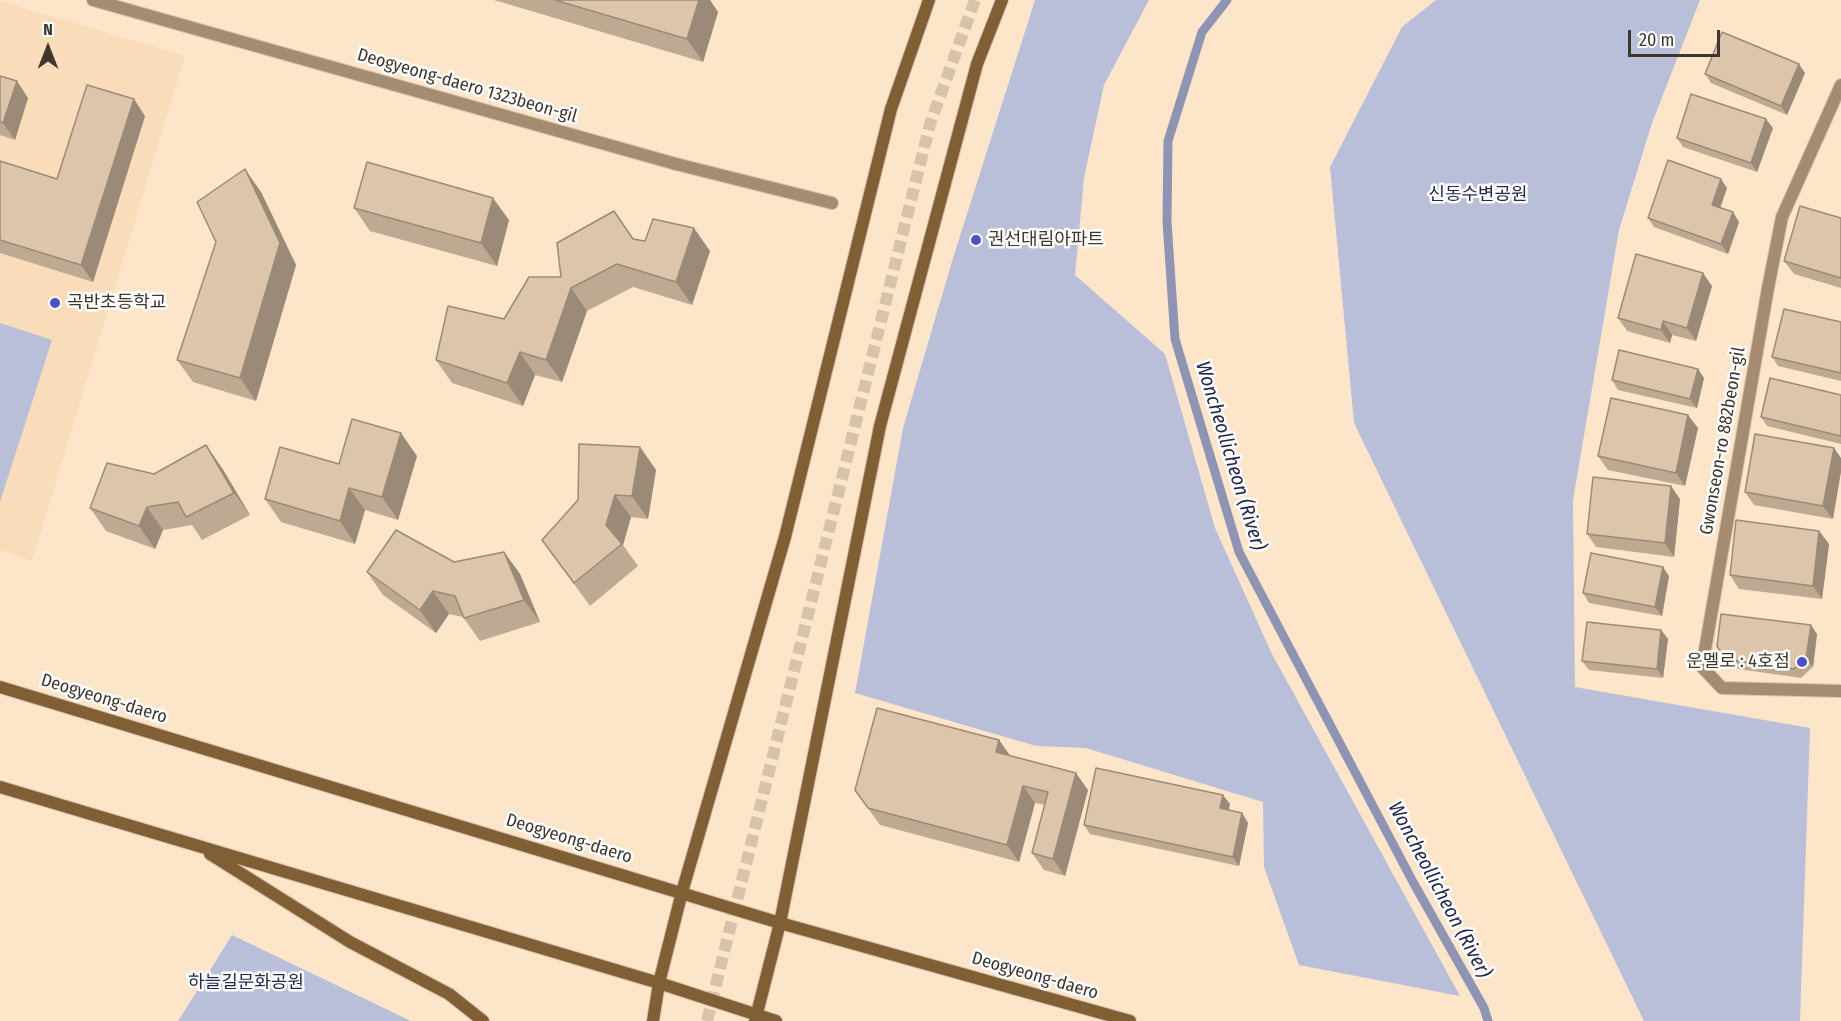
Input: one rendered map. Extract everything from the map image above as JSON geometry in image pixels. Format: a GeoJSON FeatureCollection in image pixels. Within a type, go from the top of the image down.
{"type":"FeatureCollection","features":[{"type":"Feature","properties":{"kind":"main road"},"geometry":{"type":"LineString","coordinates":[[652,1021],[682,892],[785,537],[891,110],[929,0]]}},
{"type":"Feature","properties":{"kind":"main road"},"geometry":{"type":"LineString","coordinates":[[756,1018],[780,923],[880,426],[977,64],[1002,0]]}},
{"type":"Feature","properties":{"kind":"main road","name":"Deogyeong-daero"},"geometry":{"type":"LineString","coordinates":[[0,687],[780,923],[1130,1021]]}},
{"type":"Feature","properties":{"kind":"main road"},"geometry":{"type":"LineString","coordinates":[[0,787],[659,983],[756,1018],[776,1021]]}},
{"type":"Feature","properties":{"kind":"main road"},"geometry":{"type":"LineString","coordinates":[[196,845],[350,942],[449,994],[483,1021]]}},
{"type":"Feature","properties":{"kind":"street","name":"Deogyeong-daero 1323beon-gil"},"geometry":{"type":"LineString","coordinates":[[93,0],[676,164],[832,203]]}},
{"type":"Feature","properties":{"kind":"street","name":"Gwonseon-ro 882beon-gil"},"geometry":{"type":"LineString","coordinates":[[1841,85],[1782,217],[1702,667],[1722,688],[1841,691]]}},
{"type":"Feature","properties":{"kind":"shaded area","name":"곡반초등학교"},"geometry":{"type":"Polygon","coordinates":[[[0,1],[185,56],[32,561],[0,550],[0,1]]]}},
{"type":"Feature","properties":{"kind":"green space"},"geometry":{"type":"Polygon","coordinates":[[[1035,0],[1149,0],[1104,85],[1084,178],[1075,275],[1165,354],[1215,528],[1272,654],[1460,996],[1299,965],[1264,867],[1263,802],[1086,748],[1036,746],[855,693],[903,428],[953,258],[1035,0]]]}},
{"type":"Feature","properties":{"kind":"green space","name":"신동수변공원"},"geometry":{"type":"Polygon","coordinates":[[[1436,0],[1700,0],[1652,123],[1619,230],[1573,500],[1575,687],[1810,728],[1800,1021],[1644,1021],[1354,423],[1330,167],[1402,27],[1436,0]]]}},
{"type":"Feature","properties":{"kind":"green space"},"geometry":{"type":"Polygon","coordinates":[[[0,323],[52,340],[0,502],[0,323]]]}},
{"type":"Feature","properties":{"kind":"green space","name":"하늘길문화공원"},"geometry":{"type":"Polygon","coordinates":[[[232,935],[411,1021],[178,1021],[232,935]]]}},
{"type":"Feature","properties":{"kind":"building"},"geometry":{"type":"Polygon","coordinates":[[[555,0],[699,0],[687,39],[555,0]]]}},
{"type":"Feature","properties":{"kind":"building"},"geometry":{"type":"Polygon","coordinates":[[[1722,32],[1799,64],[1781,106],[1705,74],[1722,32]]]}},
{"type":"Feature","properties":{"kind":"building"},"geometry":{"type":"Polygon","coordinates":[[[0,76],[17,81],[3,123],[0,122],[0,76]]]}},
{"type":"Feature","properties":{"kind":"building"},"geometry":{"type":"Polygon","coordinates":[[[87,85],[134,99],[81,265],[0,240],[0,161],[57,179],[87,85]]]}},
{"type":"Feature","properties":{"kind":"building"},"geometry":{"type":"Polygon","coordinates":[[[1691,94],[1766,119],[1751,163],[1677,138],[1691,94]]]}},
{"type":"Feature","properties":{"kind":"building"},"geometry":{"type":"Polygon","coordinates":[[[1668,160],[1721,179],[1712,205],[1733,212],[1721,244],[1648,218],[1668,160]]]}},
{"type":"Feature","properties":{"kind":"building"},"geometry":{"type":"Polygon","coordinates":[[[367,162],[493,198],[481,243],[354,208],[367,162]]]}},
{"type":"Feature","properties":{"kind":"building"},"geometry":{"type":"Polygon","coordinates":[[[245,169],[280,243],[240,378],[177,360],[216,242],[197,202],[245,169]]]}},
{"type":"Feature","properties":{"kind":"building"},"geometry":{"type":"Polygon","coordinates":[[[1800,206],[1841,218],[1841,278],[1784,261],[1800,206]]]}},
{"type":"Feature","properties":{"kind":"building"},"geometry":{"type":"Polygon","coordinates":[[[614,211],[633,239],[645,241],[653,219],[694,228],[676,282],[617,264],[571,288],[546,360],[520,352],[507,383],[436,360],[448,306],[504,319],[529,277],[561,277],[557,243],[614,211]]]}},
{"type":"Feature","properties":{"kind":"building"},"geometry":{"type":"Polygon","coordinates":[[[1636,254],[1703,273],[1687,328],[1663,321],[1661,330],[1618,318],[1636,254]]]}},
{"type":"Feature","properties":{"kind":"building"},"geometry":{"type":"Polygon","coordinates":[[[1784,309],[1841,322],[1841,373],[1772,357],[1784,309]]]}},
{"type":"Feature","properties":{"kind":"building"},"geometry":{"type":"Polygon","coordinates":[[[1619,350],[1698,369],[1690,399],[1612,380],[1619,350]]]}},
{"type":"Feature","properties":{"kind":"building"},"geometry":{"type":"Polygon","coordinates":[[[1770,378],[1841,395],[1841,436],[1761,417],[1770,378]]]}},
{"type":"Feature","properties":{"kind":"building"},"geometry":{"type":"Polygon","coordinates":[[[1611,398],[1688,415],[1676,473],[1598,456],[1611,398]]]}},
{"type":"Feature","properties":{"kind":"building"},"geometry":{"type":"Polygon","coordinates":[[[352,419],[401,433],[382,497],[349,488],[340,521],[265,499],[280,447],[339,464],[352,419]]]}},
{"type":"Feature","properties":{"kind":"building"},"geometry":{"type":"Polygon","coordinates":[[[1755,434],[1834,448],[1823,506],[1745,492],[1755,434]]]}},
{"type":"Feature","properties":{"kind":"building"},"geometry":{"type":"Polygon","coordinates":[[[579,444],[640,447],[632,496],[615,495],[606,525],[622,544],[574,583],[542,540],[578,500],[579,444]]]}},
{"type":"Feature","properties":{"kind":"building"},"geometry":{"type":"Polygon","coordinates":[[[206,445],[234,493],[186,517],[178,502],[147,507],[139,526],[90,508],[107,463],[154,474],[206,445]]]}},
{"type":"Feature","properties":{"kind":"building"},"geometry":{"type":"Polygon","coordinates":[[[1593,477],[1671,486],[1665,543],[1587,534],[1593,477]]]}},
{"type":"Feature","properties":{"kind":"building"},"geometry":{"type":"Polygon","coordinates":[[[1736,520],[1819,531],[1813,586],[1730,575],[1736,520]]]}},
{"type":"Feature","properties":{"kind":"building"},"geometry":{"type":"Polygon","coordinates":[[[396,530],[454,562],[504,552],[524,600],[464,618],[455,596],[433,591],[420,610],[367,572],[396,530]]]}},
{"type":"Feature","properties":{"kind":"building"},"geometry":{"type":"Polygon","coordinates":[[[1591,553],[1663,567],[1655,607],[1583,593],[1591,553]]]}},
{"type":"Feature","properties":{"kind":"building"},"geometry":{"type":"Polygon","coordinates":[[[1721,614],[1811,625],[1806,658],[1794,669],[1725,659],[1717,646],[1721,614]]]}},
{"type":"Feature","properties":{"kind":"building"},"geometry":{"type":"Polygon","coordinates":[[[1587,622],[1661,630],[1657,669],[1582,661],[1587,622]]]}},
{"type":"Feature","properties":{"kind":"building"},"geometry":{"type":"Polygon","coordinates":[[[877,708],[999,740],[996,752],[1076,773],[1053,859],[1032,853],[1048,792],[1023,786],[1007,845],[868,808],[855,790],[877,708]]]}},
{"type":"Feature","properties":{"kind":"building"},"geometry":{"type":"Polygon","coordinates":[[[1096,768],[1223,795],[1220,808],[1242,813],[1233,857],[1084,825],[1096,768]]]}},
{"type":"Feature","properties":{"kind":"waterway","name":"Woncheollicheon (River)"},"geometry":{"type":"LineString","coordinates":[[1227,0],[1202,32],[1168,141],[1167,222],[1175,339],[1239,552],[1413,882],[1484,1008],[1488,1021]]}},
{"type":"Feature","properties":{"kind":"tunnel"},"geometry":{"type":"LineString","coordinates":[[707,1021],[930,124],[975,0]]}},
{"type":"Feature","properties":{"kind":"place","name":"권선대림아파트"},"geometry":{"type":"Point","coordinates":[976,240]}},
{"type":"Feature","properties":{"kind":"place","name":"곡반초등학교"},"geometry":{"type":"Point","coordinates":[55,303]}},
{"type":"Feature","properties":{"kind":"place","name":"운멜로 : 4호점"},"geometry":{"type":"Point","coordinates":[1802,662]}}]}
